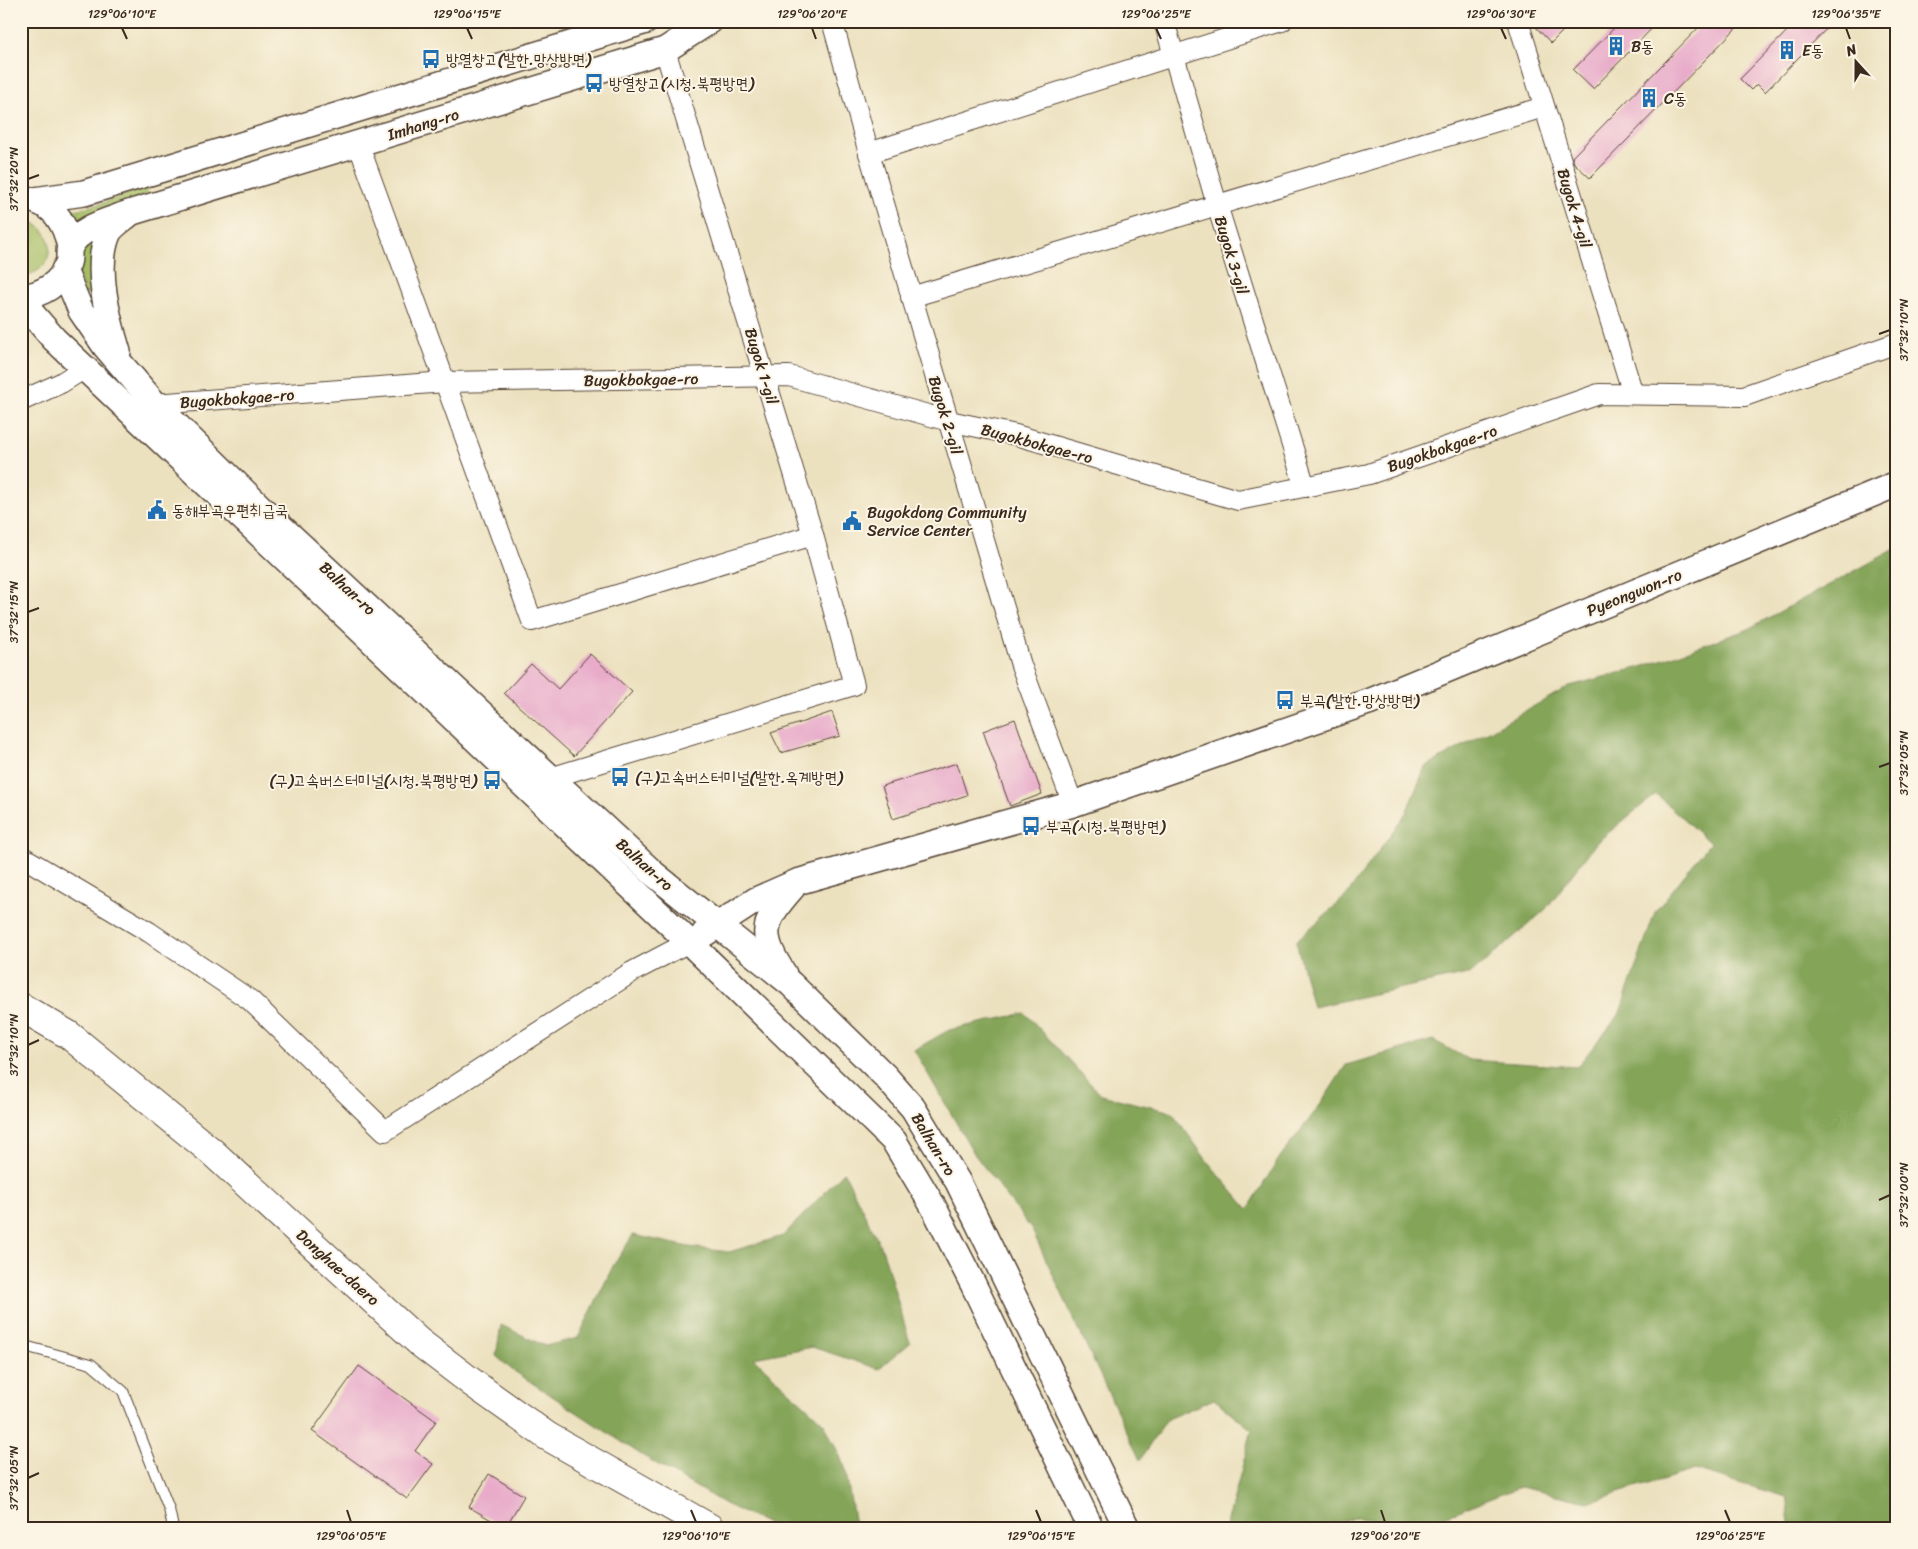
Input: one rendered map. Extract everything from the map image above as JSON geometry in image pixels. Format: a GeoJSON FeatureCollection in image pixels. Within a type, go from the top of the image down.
{"type":"FeatureCollection","features":[{"type":"Feature","properties":{"kind":"main road","name":"Donghae-daero"},"geometry":{"type":"LineString","coordinates":[[21,1007],[69,1035],[212,1152],[419,1342],[474,1384],[547,1436],[710,1528]]}},
{"type":"Feature","properties":{"kind":"main road","name":"Donghae-daero"},"geometry":{"type":"LineString","coordinates":[[669,1506],[717,1528]]}},
{"type":"Feature","properties":{"kind":"street"},"geometry":{"type":"LineString","coordinates":[[28,200],[84,193],[646,21]]}},
{"type":"Feature","properties":{"kind":"street","name":"Imhang-ro"},"geometry":{"type":"LineString","coordinates":[[21,297],[35,296],[49,288],[67,258],[89,228],[130,213],[665,50],[710,21]]}},
{"type":"Feature","properties":{"kind":"street","name":"Bugok 2-gil"},"geometry":{"type":"LineString","coordinates":[[832,21],[868,153],[1021,665],[1074,804]]}},
{"type":"Feature","properties":{"kind":"street","name":"Bugok 3-gil"},"geometry":{"type":"LineString","coordinates":[[1164,21],[1217,205],[1305,487]]}},
{"type":"Feature","properties":{"kind":"street"},"geometry":{"type":"LineString","coordinates":[[868,153],[1282,21]]}},
{"type":"Feature","properties":{"kind":"street","name":"Bugok 4-gil"},"geometry":{"type":"LineString","coordinates":[[1518,21],[1633,394]]}},
{"type":"Feature","properties":{"kind":"street","name":"Bugok 1-gil"},"geometry":{"type":"LineString","coordinates":[[550,778],[854,685],[813,535],[665,50]]}},
{"type":"Feature","properties":{"kind":"street"},"geometry":{"type":"LineString","coordinates":[[911,297],[1544,107]]}},
{"type":"Feature","properties":{"kind":"street"},"geometry":{"type":"LineString","coordinates":[[358,143],[532,622],[813,535]]}},
{"type":"Feature","properties":{"kind":"street","name":"Balhan-ro"},"geometry":{"type":"LineString","coordinates":[[28,200],[48,207],[59,217],[67,230],[67,258],[81,310],[122,366],[154,404],[263,510],[654,874],[791,984],[885,1076],[913,1108],[962,1189],[1127,1528]]}},
{"type":"Feature","properties":{"kind":"street"},"geometry":{"type":"LineString","coordinates":[[122,366],[106,312],[103,262],[109,233],[130,213]]}},
{"type":"Feature","properties":{"kind":"street","name":"Balhan-ro"},"geometry":{"type":"LineString","coordinates":[[21,301],[54,339],[689,942],[894,1141],[933,1206],[973,1284],[1091,1528]]}},
{"type":"Feature","properties":{"kind":"street","name":"Bugokbokgae-ro"},"geometry":{"type":"LineString","coordinates":[[154,404],[445,382],[788,376],[948,421],[1016,435],[1238,500],[1369,474],[1599,394],[1744,396],[1897,343]]}},
{"type":"Feature","properties":{"kind":"street"},"geometry":{"type":"LineString","coordinates":[[21,401],[61,383],[85,368]]}},
{"type":"Feature","properties":{"kind":"street","name":"Pyeongwon-ro"},"geometry":{"type":"LineString","coordinates":[[689,942],[719,926],[756,900],[797,882],[1074,804],[1371,701],[1897,484]]}},
{"type":"Feature","properties":{"kind":"street"},"geometry":{"type":"LineString","coordinates":[[21,856],[149,932],[250,1000],[385,1131],[632,972],[689,942]]}},
{"type":"Feature","properties":{"kind":"street"},"geometry":{"type":"LineString","coordinates":[[791,984],[770,954],[766,928],[772,910],[797,882]]}},
{"type":"Feature","properties":{"kind":"lane"},"geometry":{"type":"LineString","coordinates":[[21,1345],[91,1364],[122,1390],[169,1509],[173,1528]]}},
{"type":"Feature","properties":{"kind":"green space"},"geometry":{"type":"Polygon","coordinates":[[[146,187],[148,193],[77,229],[63,213],[103,203],[146,187]]]}},
{"type":"Feature","properties":{"kind":"green space"},"geometry":{"type":"Polygon","coordinates":[[[21,219],[34,223],[43,230],[48,239],[50,249],[42,267],[33,273],[21,275],[21,219]]]}},
{"type":"Feature","properties":{"kind":"green space"},"geometry":{"type":"Polygon","coordinates":[[[93,234],[95,291],[85,294],[77,263],[81,251],[93,234]]]}},
{"type":"Feature","properties":{"kind":"green space"},"geometry":{"type":"Polygon","coordinates":[[[1897,548],[1897,1528],[1791,1528],[1786,1497],[1695,1470],[1588,1502],[1520,1487],[1421,1525],[1356,1518],[1310,1528],[1226,1528],[1252,1430],[1214,1399],[1167,1419],[1140,1460],[1032,1230],[975,1155],[914,1050],[949,1030],[1025,1013],[1101,1095],[1172,1112],[1208,1162],[1248,1209],[1280,1157],[1318,1108],[1346,1065],[1433,1040],[1469,1060],[1577,1067],[1619,1015],[1655,912],[1710,843],[1656,794],[1597,842],[1545,910],[1472,973],[1313,1007],[1296,941],[1346,896],[1406,813],[1425,767],[1570,686],[1641,667],[1746,630],[1897,548]]]}},
{"type":"Feature","properties":{"kind":"green space"},"geometry":{"type":"Polygon","coordinates":[[[844,1172],[883,1251],[910,1343],[879,1369],[812,1347],[754,1358],[824,1423],[845,1467],[855,1525],[859,1528],[776,1528],[725,1504],[640,1454],[511,1369],[496,1356],[501,1325],[545,1346],[578,1338],[613,1266],[633,1235],[689,1247],[729,1252],[783,1236],[844,1172]]]}},
{"type":"Feature","properties":{"kind":"building"},"geometry":{"type":"Polygon","coordinates":[[[1530,21],[1573,21],[1551,43],[1530,21]]]}},
{"type":"Feature","properties":{"kind":"building","name":"B동"},"geometry":{"type":"Polygon","coordinates":[[[1621,21],[1659,21],[1593,89],[1573,70],[1621,21]]]}},
{"type":"Feature","properties":{"kind":"building","name":"C동"},"geometry":{"type":"Polygon","coordinates":[[[1705,21],[1743,21],[1590,178],[1574,163],[1572,157],[1705,21]]]}},
{"type":"Feature","properties":{"kind":"building","name":"E동"},"geometry":{"type":"Polygon","coordinates":[[[1797,21],[1834,21],[1765,92],[1757,84],[1751,90],[1740,79],[1797,21]]]}},
{"type":"Feature","properties":{"kind":"building"},"geometry":{"type":"Polygon","coordinates":[[[590,654],[632,692],[574,756],[504,693],[531,664],[558,689],[590,654]]]}},
{"type":"Feature","properties":{"kind":"building"},"geometry":{"type":"Polygon","coordinates":[[[832,712],[840,736],[781,753],[771,733],[832,712]]]}},
{"type":"Feature","properties":{"kind":"building"},"geometry":{"type":"Polygon","coordinates":[[[1015,719],[1042,794],[1010,806],[983,731],[1015,719]]]}},
{"type":"Feature","properties":{"kind":"building"},"geometry":{"type":"Polygon","coordinates":[[[957,763],[967,795],[893,819],[882,786],[957,763]]]}},
{"type":"Feature","properties":{"kind":"building"},"geometry":{"type":"Polygon","coordinates":[[[359,1366],[436,1421],[415,1451],[433,1464],[407,1499],[312,1431],[359,1366]]]}},
{"type":"Feature","properties":{"kind":"building"},"geometry":{"type":"Polygon","coordinates":[[[489,1474],[524,1496],[505,1528],[469,1507],[489,1474]]]}},
{"type":"Feature","properties":{"kind":"place","name":"B동"},"geometry":{"type":"Point","coordinates":[1616,46]}},
{"type":"Feature","properties":{"kind":"place","name":"E동"},"geometry":{"type":"Point","coordinates":[1787,50]}},
{"type":"Feature","properties":{"kind":"place","name":"방열창고(발한.망상방면)"},"geometry":{"type":"Point","coordinates":[431,59]}},
{"type":"Feature","properties":{"kind":"place","name":"방열창고(시청.북평방면)"},"geometry":{"type":"Point","coordinates":[594,83]}},
{"type":"Feature","properties":{"kind":"place","name":"C동"},"geometry":{"type":"Point","coordinates":[1649,98]}},
{"type":"Feature","properties":{"kind":"place","name":"동해부곡우편취급국"},"geometry":{"type":"Point","coordinates":[157,510]}},
{"type":"Feature","properties":{"kind":"place","name":"Bugokdong Community Service Center"},"geometry":{"type":"Point","coordinates":[852,521]}},
{"type":"Feature","properties":{"kind":"place","name":"부곡(발한.망상방면)"},"geometry":{"type":"Point","coordinates":[1285,700]}},
{"type":"Feature","properties":{"kind":"place","name":"(구)고속버스터미널(발한.옥계방면)"},"geometry":{"type":"Point","coordinates":[620,777]}},
{"type":"Feature","properties":{"kind":"place","name":"(구)고속버스터미널(시청.북평방면)"},"geometry":{"type":"Point","coordinates":[492,780]}},
{"type":"Feature","properties":{"kind":"place","name":"부곡(시청.북평방면)"},"geometry":{"type":"Point","coordinates":[1031,826]}}]}
